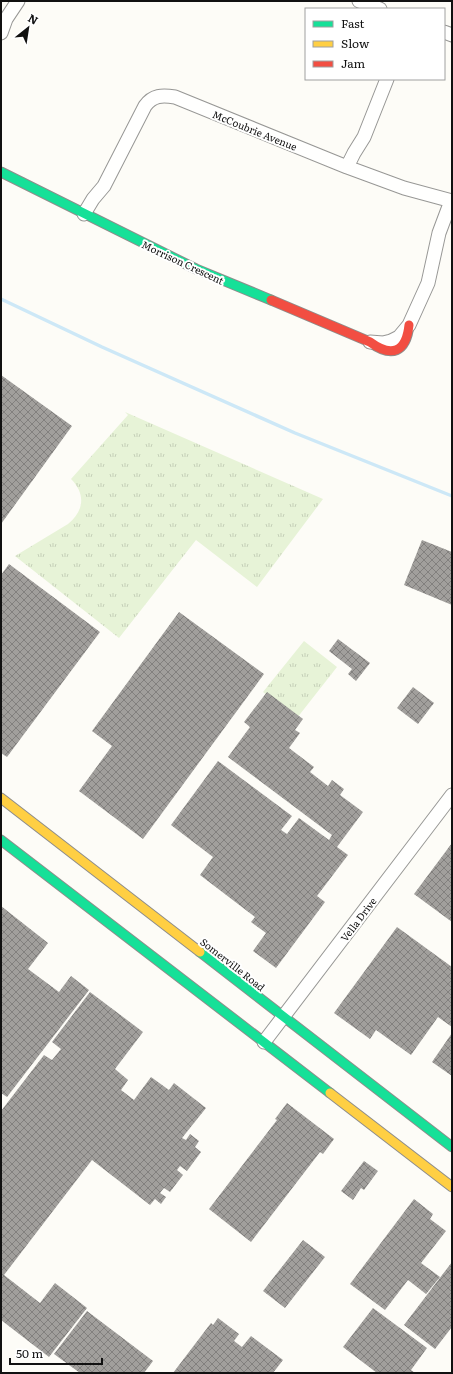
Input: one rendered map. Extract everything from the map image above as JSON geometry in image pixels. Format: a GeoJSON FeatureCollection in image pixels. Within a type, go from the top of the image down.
{"type":"FeatureCollection","features":[{"type":"Feature","properties":{"kind":"main road","name":"Morrison Crescent"},"geometry":{"type":"LineString","coordinates":[[1,172],[196,269],[370,342]]}},
{"type":"Feature","properties":{"kind":"main road","name":"Somerville Road"},"geometry":{"type":"LineString","coordinates":[[1,798],[452,1147]]}},
{"type":"Feature","properties":{"kind":"main road"},"geometry":{"type":"LineString","coordinates":[[1,840],[452,1188]]}},
{"type":"Feature","properties":{"kind":"street"},"geometry":{"type":"LineString","coordinates":[[2,24],[18,1]]}},
{"type":"Feature","properties":{"kind":"street"},"geometry":{"type":"LineString","coordinates":[[359,1],[377,8]]}},
{"type":"Feature","properties":{"kind":"street"},"geometry":{"type":"LineString","coordinates":[[352,169],[387,80]]}},
{"type":"Feature","properties":{"kind":"street","name":"McCoubrie Avenue"},"geometry":{"type":"LineString","coordinates":[[89,216],[100,203],[104,186],[145,106],[149,100],[164,95],[175,97],[352,169],[404,188],[447,200]]}},
{"type":"Feature","properties":{"kind":"street","name":"Morrison Crescent"},"geometry":{"type":"LineString","coordinates":[[370,342],[383,343],[391,341],[399,337],[409,325],[428,284],[447,200]]}},
{"type":"Feature","properties":{"kind":"street","name":"Vella Drive"},"geometry":{"type":"LineString","coordinates":[[264,1042],[452,795]]}},
{"type":"Feature","properties":{"kind":"green space"},"geometry":{"type":"Polygon","coordinates":[[[125,412],[323,499],[257,587],[196,540],[119,638],[15,556],[68,524],[77,514],[80,508],[81,496],[76,485],[71,479],[128,415],[125,412]]]}},
{"type":"Feature","properties":{"kind":"green space"},"geometry":{"type":"Polygon","coordinates":[[[304,641],[337,667],[297,718],[263,692],[304,641]]]}},
{"type":"Feature","properties":{"kind":"building"},"geometry":{"type":"Polygon","coordinates":[[[1,375],[72,426],[1,524],[1,375]]]}},
{"type":"Feature","properties":{"kind":"building"},"geometry":{"type":"Polygon","coordinates":[[[422,540],[452,552],[452,605],[404,585],[422,540]]]}},
{"type":"Feature","properties":{"kind":"building"},"geometry":{"type":"Polygon","coordinates":[[[9,564],[100,632],[7,757],[1,753],[1,575],[9,564]]]}},
{"type":"Feature","properties":{"kind":"building"},"geometry":{"type":"Polygon","coordinates":[[[179,612],[264,674],[143,839],[79,791],[112,746],[92,731],[179,612]]]}},
{"type":"Feature","properties":{"kind":"building"},"geometry":{"type":"Polygon","coordinates":[[[338,639],[370,663],[356,681],[348,674],[352,669],[329,651],[338,639]]]}},
{"type":"Feature","properties":{"kind":"building"},"geometry":{"type":"Polygon","coordinates":[[[413,687],[434,703],[418,724],[397,708],[413,687]]]}},
{"type":"Feature","properties":{"kind":"building"},"geometry":{"type":"Polygon","coordinates":[[[267,692],[303,719],[295,730],[300,733],[289,748],[314,767],[310,772],[328,786],[332,780],[344,789],[340,795],[363,812],[337,847],[348,855],[317,896],[325,902],[276,968],[253,951],[266,933],[251,922],[255,917],[200,875],[213,857],[171,825],[218,761],[292,816],[281,830],[287,834],[299,818],[329,840],[332,835],[228,757],[250,727],[244,722],[267,692]]]}},
{"type":"Feature","properties":{"kind":"building"},"geometry":{"type":"Polygon","coordinates":[[[452,843],[452,922],[414,894],[452,843]]]}},
{"type":"Feature","properties":{"kind":"building"},"geometry":{"type":"Polygon","coordinates":[[[1,906],[48,943],[28,969],[59,992],[71,976],[89,990],[7,1097],[1,1093],[1,906]]]}},
{"type":"Feature","properties":{"kind":"building"},"geometry":{"type":"Polygon","coordinates":[[[397,927],[452,967],[452,1027],[438,1017],[411,1055],[376,1030],[370,1039],[334,1013],[397,927]]]}},
{"type":"Feature","properties":{"kind":"building"},"geometry":{"type":"Polygon","coordinates":[[[90,992],[143,1032],[115,1069],[128,1080],[121,1090],[134,1100],[151,1077],[169,1090],[174,1083],[206,1108],[182,1138],[186,1140],[190,1134],[199,1141],[195,1147],[201,1152],[187,1171],[180,1166],[177,1170],[183,1175],[170,1192],[164,1188],[160,1193],[166,1197],[161,1204],[155,1199],[150,1205],[92,1160],[4,1275],[40,1303],[55,1283],[87,1308],[49,1357],[1,1320],[1,1111],[44,1055],[52,1060],[61,1049],[52,1042],[90,992]]]}},
{"type":"Feature","properties":{"kind":"building"},"geometry":{"type":"Polygon","coordinates":[[[452,1033],[452,1076],[432,1062],[452,1033]]]}},
{"type":"Feature","properties":{"kind":"building"},"geometry":{"type":"Polygon","coordinates":[[[287,1103],[334,1139],[323,1154],[320,1152],[251,1242],[209,1209],[277,1120],[275,1119],[287,1103]]]}},
{"type":"Feature","properties":{"kind":"building"},"geometry":{"type":"Polygon","coordinates":[[[364,1161],[378,1171],[364,1190],[361,1188],[353,1200],[341,1191],[364,1161]]]}},
{"type":"Feature","properties":{"kind":"building"},"geometry":{"type":"Polygon","coordinates":[[[414,1199],[433,1214],[430,1219],[446,1231],[421,1263],[440,1277],[426,1294],[408,1280],[385,1310],[350,1284],[414,1199]]]}},
{"type":"Feature","properties":{"kind":"building"},"geometry":{"type":"Polygon","coordinates":[[[303,1240],[325,1257],[285,1308],[263,1291],[303,1240]]]}},
{"type":"Feature","properties":{"kind":"building"},"geometry":{"type":"Polygon","coordinates":[[[452,1262],[452,1327],[435,1349],[404,1325],[452,1262]]]}},
{"type":"Feature","properties":{"kind":"building"},"geometry":{"type":"Polygon","coordinates":[[[373,1308],[427,1348],[411,1370],[415,1373],[377,1373],[343,1347],[373,1308]]]}},
{"type":"Feature","properties":{"kind":"building"},"geometry":{"type":"Polygon","coordinates":[[[87,1311],[153,1361],[144,1373],[80,1373],[54,1354],[87,1311]]]}},
{"type":"Feature","properties":{"kind":"building"},"geometry":{"type":"Polygon","coordinates":[[[218,1318],[239,1334],[234,1341],[242,1347],[251,1336],[283,1360],[273,1373],[173,1373],[211,1323],[213,1325],[218,1318]]]}},
{"type":"Feature","properties":{"kind":"waterway"},"geometry":{"type":"LineString","coordinates":[[1,299],[102,347],[295,433],[452,496]]}},
{"type":"Feature","properties":{"kind":"traffic: fast"},"geometry":{"type":"LineString","coordinates":[[1,172],[196,269],[271,300]]}},
{"type":"Feature","properties":{"kind":"traffic: fast"},"geometry":{"type":"LineString","coordinates":[[1,840],[330,1093]]}},
{"type":"Feature","properties":{"kind":"traffic: fast"},"geometry":{"type":"LineString","coordinates":[[200,952],[452,1147]]}},
{"type":"Feature","properties":{"kind":"traffic: slow"},"geometry":{"type":"LineString","coordinates":[[1,798],[200,952]]}},
{"type":"Feature","properties":{"kind":"traffic: slow"},"geometry":{"type":"LineString","coordinates":[[330,1093],[452,1187]]}},
{"type":"Feature","properties":{"kind":"traffic: jam"},"geometry":{"type":"LineString","coordinates":[[271,300],[370,342],[385,350],[397,350],[401,346],[405,341],[409,325]]}}]}
